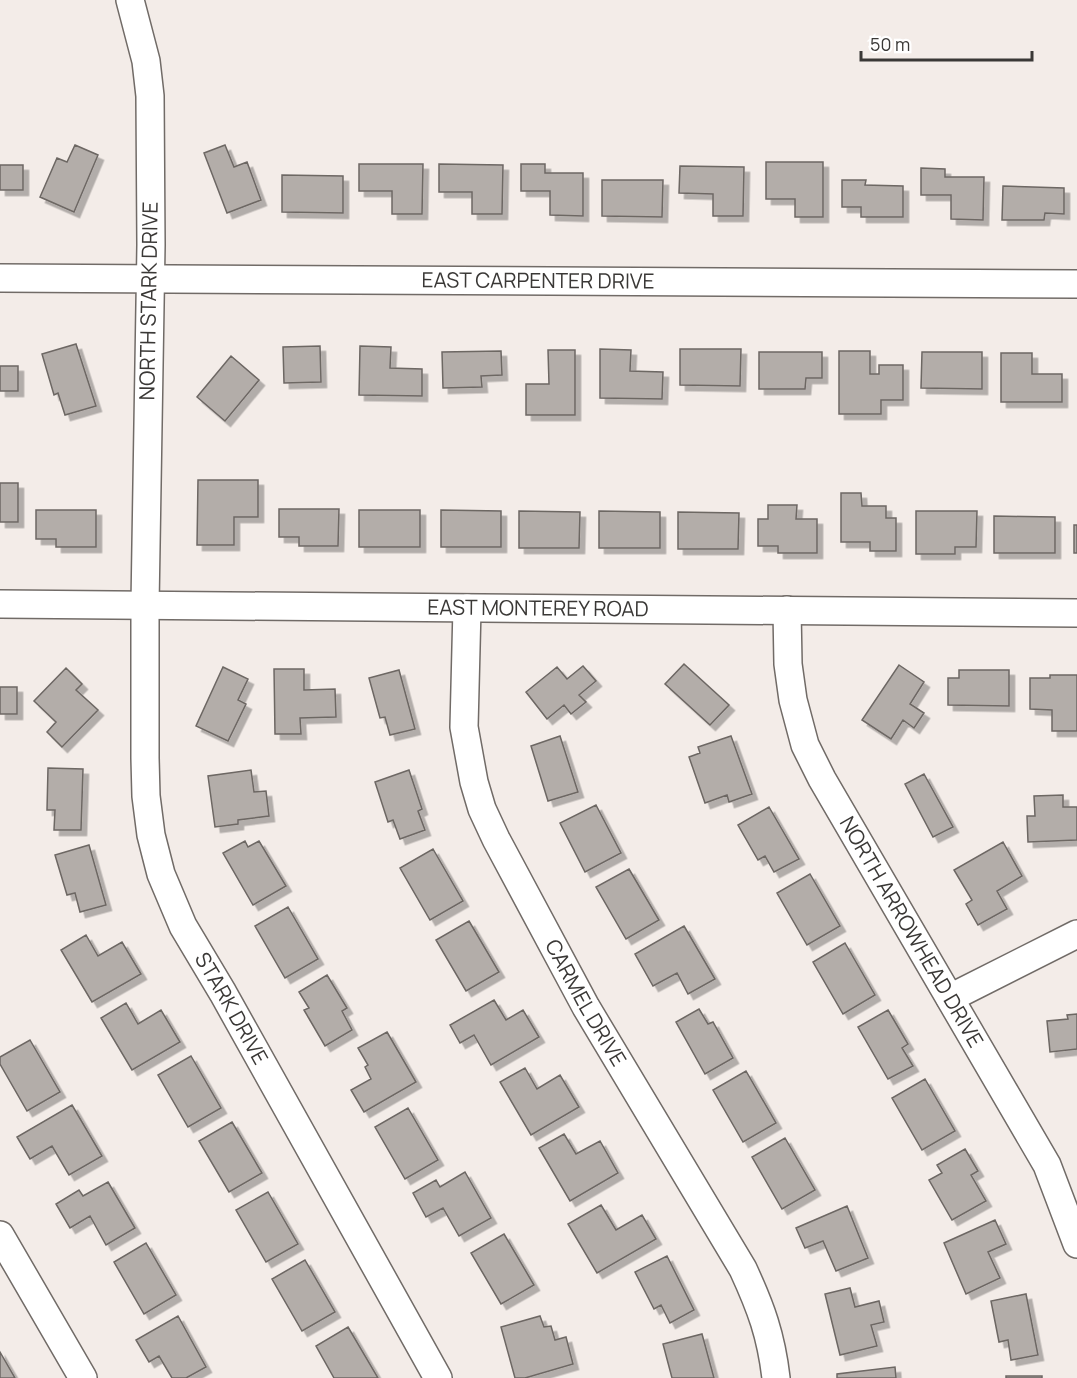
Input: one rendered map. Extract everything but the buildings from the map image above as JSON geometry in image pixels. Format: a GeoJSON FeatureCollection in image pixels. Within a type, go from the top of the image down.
{"type":"FeatureCollection","features":[{"type":"Feature","properties":{"kind":"street","name":"NORTH STARK DRIVE"},"geometry":{"type":"LineString","coordinates":[[130,0],[146,62],[150,96],[150,279],[144,605]]}},
{"type":"Feature","properties":{"kind":"street","name":"EAST CARPENTER DRIVE"},"geometry":{"type":"LineString","coordinates":[[0,278],[1077,284]]}},
{"type":"Feature","properties":{"kind":"street","name":"EAST MONTEREY ROAD"},"geometry":{"type":"LineString","coordinates":[[0,604],[1077,613]]}},
{"type":"Feature","properties":{"kind":"street","name":"STARK DRIVE"},"geometry":{"type":"LineString","coordinates":[[144,605],[147,796],[151,835],[161,874],[183,926],[223,993],[438,1378]]}},
{"type":"Feature","properties":{"kind":"street","name":"CARMEL DRIVE"},"geometry":{"type":"LineString","coordinates":[[467,608],[464,727],[474,782],[482,809],[586,1007],[743,1269],[760,1306],[769,1334],[776,1378]]}},
{"type":"Feature","properties":{"kind":"street","name":"NORTH ARROWHEAD DRIVE"},"geometry":{"type":"LineString","coordinates":[[787,610],[788,664],[805,745],[828,789],[1047,1165],[1077,1244]]}},
{"type":"Feature","properties":{"kind":"street"},"geometry":{"type":"LineString","coordinates":[[950,998],[1077,934]]}},
{"type":"Feature","properties":{"kind":"street"},"geometry":{"type":"LineString","coordinates":[[0,1235],[82,1378]]}}]}
